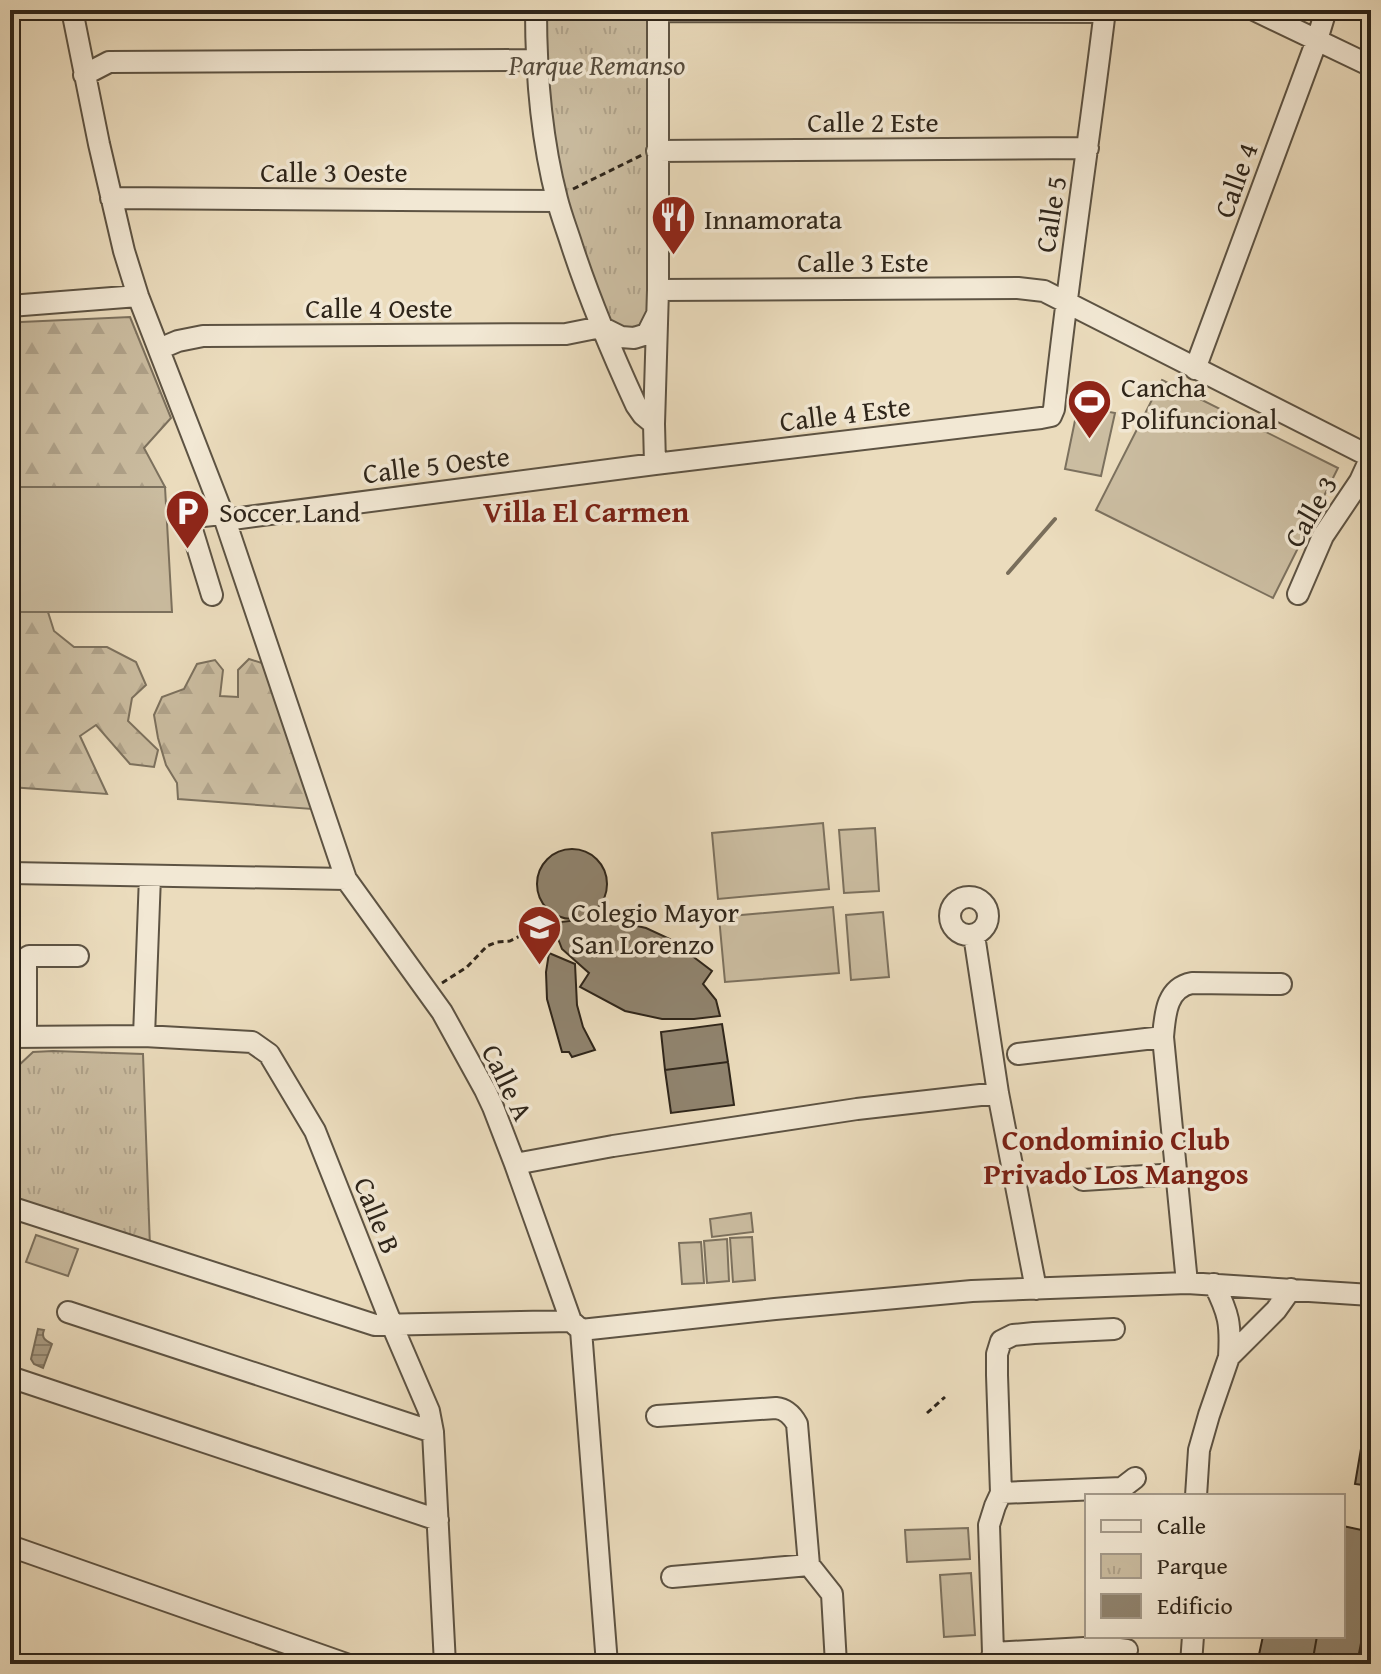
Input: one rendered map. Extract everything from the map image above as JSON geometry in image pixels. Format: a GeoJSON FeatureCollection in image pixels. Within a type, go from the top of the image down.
{"type":"FeatureCollection","features":[{"type":"Feature","properties":{"kind":"street","name":"Calle A"},"geometry":{"type":"LineString","coordinates":[[72,10],[111,198],[138,296],[224,517],[346,879],[442,1012],[493,1107],[576,1325],[607,1664]]}},
{"type":"Feature","properties":{"kind":"street"},"geometry":{"type":"LineString","coordinates":[[536,10],[536,60],[550,167],[564,195],[601,327],[636,405],[654,424]]}},
{"type":"Feature","properties":{"kind":"street"},"geometry":{"type":"LineString","coordinates":[[655,464],[658,10],[1105,11]]}},
{"type":"Feature","properties":{"kind":"street"},"geometry":{"type":"LineString","coordinates":[[1254,10],[1371,66]]}},
{"type":"Feature","properties":{"kind":"street","name":"Calle 4"},"geometry":{"type":"LineString","coordinates":[[1195,369],[1326,10]]}},
{"type":"Feature","properties":{"kind":"street","name":"Calle 5"},"geometry":{"type":"LineString","coordinates":[[1041,418],[1051,416],[1054,409],[1065,302],[1105,11]]}},
{"type":"Feature","properties":{"kind":"street"},"geometry":{"type":"LineString","coordinates":[[84,75],[109,62],[536,60]]}},
{"type":"Feature","properties":{"kind":"street","name":"Calle 2 Este"},"geometry":{"type":"LineString","coordinates":[[657,151],[1088,148]]}},
{"type":"Feature","properties":{"kind":"street","name":"Calle 3 Oeste"},"geometry":{"type":"LineString","coordinates":[[111,198],[564,195]]}},
{"type":"Feature","properties":{"kind":"street","name":"Calle 3 Este"},"geometry":{"type":"LineString","coordinates":[[658,290],[1018,288],[1044,291],[1371,457]]}},
{"type":"Feature","properties":{"kind":"street"},"geometry":{"type":"LineString","coordinates":[[10,306],[138,296]]}},
{"type":"Feature","properties":{"kind":"street"},"geometry":{"type":"LineString","coordinates":[[601,327],[621,337],[634,338],[647,334],[657,314]]}},
{"type":"Feature","properties":{"kind":"street","name":"Calle 4 Oeste"},"geometry":{"type":"LineString","coordinates":[[159,349],[203,336],[566,334],[601,327]]}},
{"type":"Feature","properties":{"kind":"street","name":"Calle 4 Este"},"geometry":{"type":"LineString","coordinates":[[655,464],[1041,418]]}},
{"type":"Feature","properties":{"kind":"street","name":"Calle 3"},"geometry":{"type":"LineString","coordinates":[[1298,594],[1323,536],[1360,481],[1371,457]]}},
{"type":"Feature","properties":{"kind":"street","name":"Calle 5 Oeste"},"geometry":{"type":"LineString","coordinates":[[212,595],[190,523],[194,517],[224,517],[655,464]]}},
{"type":"Feature","properties":{"kind":"street"},"geometry":{"type":"LineString","coordinates":[[10,873],[346,879]]}},
{"type":"Feature","properties":{"kind":"street"},"geometry":{"type":"LineString","coordinates":[[144,1036],[150,876]]}},
{"type":"Feature","properties":{"kind":"street"},"geometry":{"type":"LineString","coordinates":[[974,935],[998,1093],[1036,1289]]}},
{"type":"Feature","properties":{"kind":"street"},"geometry":{"type":"LineString","coordinates":[[18,1037],[26,958],[78,956]]}},
{"type":"Feature","properties":{"kind":"street"},"geometry":{"type":"LineString","coordinates":[[1187,1283],[1163,1037],[1166,1006],[1176,991],[1192,983],[1281,984]]}},
{"type":"Feature","properties":{"kind":"street","name":"Calle B"},"geometry":{"type":"LineString","coordinates":[[18,1037],[144,1036],[252,1042],[269,1054],[315,1131],[429,1411],[433,1432],[445,1664]]}},
{"type":"Feature","properties":{"kind":"street"},"geometry":{"type":"LineString","coordinates":[[1018,1054],[1163,1037]]}},
{"type":"Feature","properties":{"kind":"street"},"geometry":{"type":"LineString","coordinates":[[515,1164],[857,1109],[998,1093]]}},
{"type":"Feature","properties":{"kind":"street"},"geometry":{"type":"LineString","coordinates":[[1083,1180],[1177,1174]]}},
{"type":"Feature","properties":{"kind":"street"},"geometry":{"type":"LineString","coordinates":[[10,1207],[375,1325],[576,1325],[972,1291],[1187,1283],[1371,1295]]}},
{"type":"Feature","properties":{"kind":"street"},"geometry":{"type":"LineString","coordinates":[[1196,1494],[1199,1450],[1229,1357],[1231,1329],[1225,1305],[1214,1284]]}},
{"type":"Feature","properties":{"kind":"street"},"geometry":{"type":"LineString","coordinates":[[1229,1357],[1276,1310],[1291,1289]]}},
{"type":"Feature","properties":{"kind":"street"},"geometry":{"type":"LineString","coordinates":[[68,1312],[433,1432]]}},
{"type":"Feature","properties":{"kind":"street"},"geometry":{"type":"LineString","coordinates":[[1114,1329],[1013,1335],[1001,1341],[997,1354],[1001,1493],[989,1525],[992,1658],[1103,1647],[1127,1650]]}},
{"type":"Feature","properties":{"kind":"street"},"geometry":{"type":"LineString","coordinates":[[10,1377],[438,1520]]}},
{"type":"Feature","properties":{"kind":"street"},"geometry":{"type":"LineString","coordinates":[[657,1416],[776,1408],[793,1417],[797,1424],[809,1565],[832,1594],[836,1664]]}},
{"type":"Feature","properties":{"kind":"street"},"geometry":{"type":"LineString","coordinates":[[1001,1493],[1122,1488],[1135,1478]]}},
{"type":"Feature","properties":{"kind":"street"},"geometry":{"type":"LineString","coordinates":[[10,1546],[346,1664]]}},
{"type":"Feature","properties":{"kind":"street"},"geometry":{"type":"LineString","coordinates":[[672,1577],[809,1565]]}},
{"type":"Feature","properties":{"kind":"street"},"geometry":{"type":"LineString","coordinates":[[1191,1664],[1193,1638]]}},
{"type":"Feature","properties":{"kind":"path"},"geometry":{"type":"LineString","coordinates":[[564,195],[657,151]]}},
{"type":"Feature","properties":{"kind":"path"},"geometry":{"type":"LineString","coordinates":[[564,195],[568,182]]}},
{"type":"Feature","properties":{"kind":"path"},"geometry":{"type":"LineString","coordinates":[[449,979],[467,967],[487,946],[510,941],[526,933]]}},
{"type":"Feature","properties":{"kind":"path"},"geometry":{"type":"LineString","coordinates":[[927,1413],[945,1397]]}},
{"type":"Feature","properties":{"kind":"green space","name":"Parque Remanso"},"geometry":{"type":"Polygon","coordinates":[[[542,10],[649,10],[650,304],[644,323],[630,331],[611,322],[582,251],[567,202],[549,113],[542,10]]]}},
{"type":"Feature","properties":{"kind":"green space"},"geometry":{"type":"Polygon","coordinates":[[[130,317],[171,418],[144,448],[165,487],[10,487],[10,332],[21,322],[130,317]]]}},
{"type":"Feature","properties":{"kind":"green space"},"geometry":{"type":"Polygon","coordinates":[[[1162,380],[1338,468],[1273,598],[1096,510],[1162,380]]]}},
{"type":"Feature","properties":{"kind":"green space","name":"Cancha Polifuncional"},"geometry":{"type":"Polygon","coordinates":[[[1078,406],[1115,413],[1101,476],[1065,469],[1078,406]]]}},
{"type":"Feature","properties":{"kind":"green space"},"geometry":{"type":"Polygon","coordinates":[[[10,487],[165,487],[172,612],[10,612],[10,487]]]}},
{"type":"Feature","properties":{"kind":"green space"},"geometry":{"type":"Polygon","coordinates":[[[10,612],[48,612],[54,631],[74,647],[107,647],[136,662],[146,685],[132,698],[128,721],[158,750],[154,767],[130,764],[96,725],[80,736],[107,794],[10,787],[10,612]]]}},
{"type":"Feature","properties":{"kind":"green space"},"geometry":{"type":"Polygon","coordinates":[[[249,659],[265,664],[312,809],[178,799],[177,783],[166,765],[154,715],[162,697],[184,689],[197,664],[215,660],[223,670],[220,696],[238,697],[238,670],[249,659]]]}},
{"type":"Feature","properties":{"kind":"green space"},"geometry":{"type":"Polygon","coordinates":[[[823,823],[829,889],[718,899],[712,833],[823,823]]]}},
{"type":"Feature","properties":{"kind":"green space"},"geometry":{"type":"Polygon","coordinates":[[[875,828],[879,891],[844,893],[839,830],[875,828]]]}},
{"type":"Feature","properties":{"kind":"green space"},"geometry":{"type":"Polygon","coordinates":[[[833,907],[839,973],[725,982],[719,917],[833,907]]]}},
{"type":"Feature","properties":{"kind":"green space"},"geometry":{"type":"Polygon","coordinates":[[[883,912],[889,977],[851,980],[846,915],[883,912]]]}},
{"type":"Feature","properties":{"kind":"green space"},"geometry":{"type":"Polygon","coordinates":[[[33,1052],[143,1054],[150,1247],[17,1202],[17,1067],[33,1052]]]}},
{"type":"Feature","properties":{"kind":"green space"},"geometry":{"type":"Polygon","coordinates":[[[751,1213],[753,1232],[712,1237],[710,1219],[751,1213]]]}},
{"type":"Feature","properties":{"kind":"green space"},"geometry":{"type":"Polygon","coordinates":[[[36,1235],[78,1249],[68,1276],[26,1262],[36,1235]]]}},
{"type":"Feature","properties":{"kind":"green space"},"geometry":{"type":"Polygon","coordinates":[[[752,1237],[755,1280],[733,1282],[730,1238],[752,1237]]]}},
{"type":"Feature","properties":{"kind":"green space"},"geometry":{"type":"Polygon","coordinates":[[[727,1239],[729,1281],[707,1283],[704,1241],[727,1239]]]}},
{"type":"Feature","properties":{"kind":"green space"},"geometry":{"type":"Polygon","coordinates":[[[701,1242],[704,1283],[682,1284],[679,1243],[701,1242]]]}},
{"type":"Feature","properties":{"kind":"green space"},"geometry":{"type":"Polygon","coordinates":[[[968,1528],[970,1559],[907,1562],[905,1530],[968,1528]]]}},
{"type":"Feature","properties":{"kind":"green space"},"geometry":{"type":"Polygon","coordinates":[[[971,1573],[975,1635],[944,1637],[940,1575],[971,1573]]]}},
{"type":"Feature","properties":{"kind":"shaded area"},"geometry":{"type":"Polygon","coordinates":[[[38,1329],[44,1330],[44,1338],[52,1344],[43,1368],[31,1359],[38,1329]]]}},
{"type":"Feature","properties":{"kind":"building"},"geometry":{"type":"Polygon","coordinates":[[[579,849],[601,864],[607,884],[605,898],[597,909],[586,917],[565,919],[547,909],[539,898],[537,877],[547,859],[558,851],[579,849]]]}},
{"type":"Feature","properties":{"kind":"building"},"geometry":{"type":"Polygon","coordinates":[[[578,920],[624,923],[646,928],[670,939],[712,971],[703,984],[716,1000],[720,1016],[662,1019],[625,1011],[580,987],[589,973],[562,949],[552,923],[578,920]]]}},
{"type":"Feature","properties":{"kind":"building"},"geometry":{"type":"Polygon","coordinates":[[[549,953],[575,964],[577,1005],[583,1027],[595,1050],[572,1057],[569,1052],[562,1052],[547,999],[549,953]]]}},
{"type":"Feature","properties":{"kind":"building"},"geometry":{"type":"Polygon","coordinates":[[[722,1024],[728,1062],[665,1070],[661,1032],[722,1024]]]}},
{"type":"Feature","properties":{"kind":"building"},"geometry":{"type":"Polygon","coordinates":[[[728,1062],[734,1105],[671,1113],[665,1070],[728,1062]]]}},
{"type":"Feature","properties":{"kind":"building"},"geometry":{"type":"Polygon","coordinates":[[[1371,1390],[1371,1486],[1355,1484],[1371,1390]]]}},
{"type":"Feature","properties":{"kind":"building"},"geometry":{"type":"Polygon","coordinates":[[[1345,1526],[1371,1532],[1371,1591],[1357,1664],[1312,1664],[1317,1638],[1345,1638],[1345,1526]]]}},
{"type":"Feature","properties":{"kind":"building"},"geometry":{"type":"Polygon","coordinates":[[[1263,1638],[1317,1638],[1312,1664],[1257,1664],[1263,1638]]]}},
{"type":"Feature","properties":{"kind":"waterway"},"geometry":{"type":"LineString","coordinates":[[1008,573],[1055,519]]}},
{"type":"Feature","properties":{"kind":"place","name":"Innamorata"},"geometry":{"type":"Point","coordinates":[673,257]}},
{"type":"Feature","properties":{"kind":"place","name":"Cancha Polifuncional"},"geometry":{"type":"Point","coordinates":[1090,441]}},
{"type":"Feature","properties":{"kind":"place","name":"Soccer Land"},"geometry":{"type":"Point","coordinates":[188,550]}},
{"type":"Feature","properties":{"kind":"place","name":"Colegio Mayor San Lorenzo"},"geometry":{"type":"Point","coordinates":[540,966]}},
{"type":"Feature","properties":{"kind":"district","name":"Villa El Carmen"},"geometry":{"type":"Point","coordinates":[586,511]}},
{"type":"Feature","properties":{"kind":"district","name":"Condominio Club Privado Los Mangos"},"geometry":{"type":"Point","coordinates":[1116,1156]}}]}
